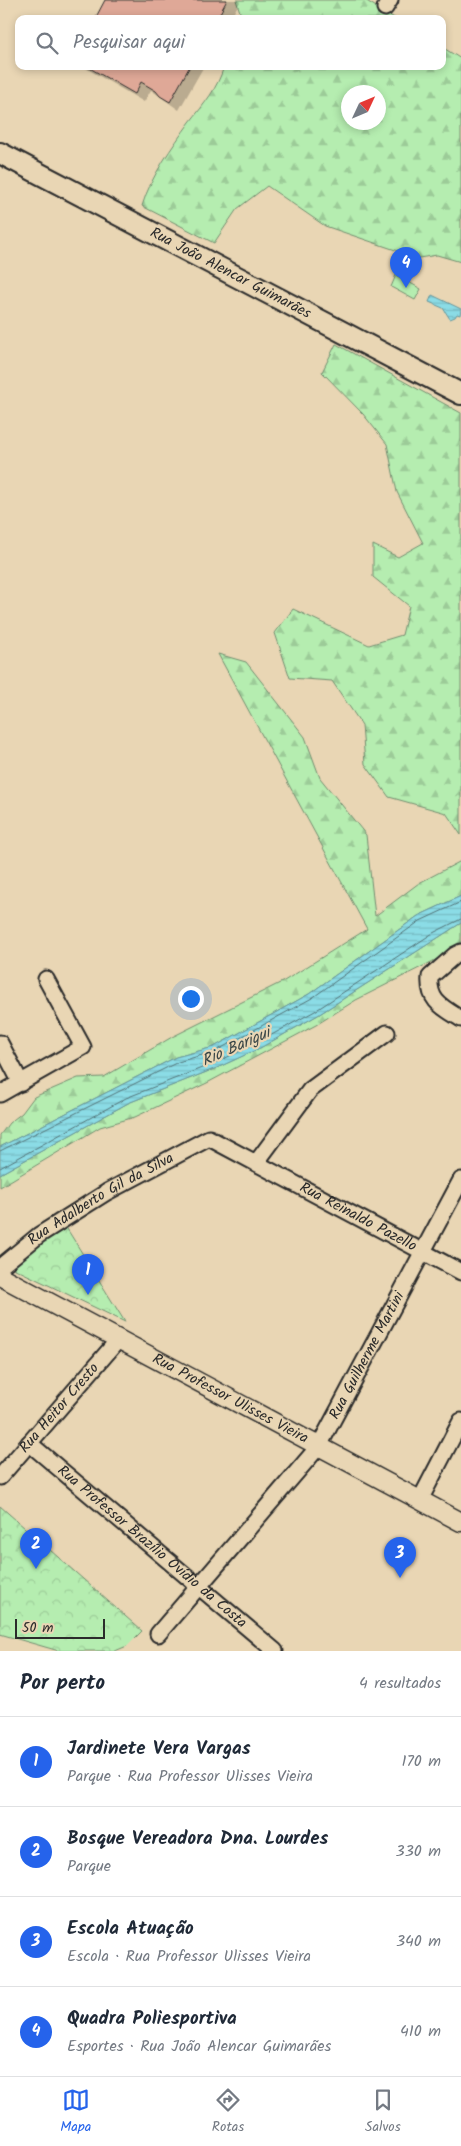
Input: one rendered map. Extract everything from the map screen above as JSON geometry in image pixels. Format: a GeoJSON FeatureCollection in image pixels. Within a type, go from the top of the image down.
{"type":"FeatureCollection","features":[{"type":"Feature","properties":{"kind":"main road","name":"Rua João Alencar Guimarães"},"geometry":{"type":"LineString","coordinates":[[0,153],[461,394]]}},
{"type":"Feature","properties":{"kind":"street"},"geometry":{"type":"LineString","coordinates":[[461,952],[430,977],[429,989],[440,1005],[461,1019]]}},
{"type":"Feature","properties":{"kind":"street"},"geometry":{"type":"LineString","coordinates":[[0,1094],[83,1047],[46,978]]}},
{"type":"Feature","properties":{"kind":"street"},"geometry":{"type":"LineString","coordinates":[[256,1163],[310,1090],[387,1033]]}},
{"type":"Feature","properties":{"kind":"street"},"geometry":{"type":"LineString","coordinates":[[0,1043],[21,1082]]}},
{"type":"Feature","properties":{"kind":"street","name":"Rua Reinaldo Pazello"},"geometry":{"type":"LineString","coordinates":[[209,1138],[461,1272]]}},
{"type":"Feature","properties":{"kind":"street","name":"Rua Adalberto Gil da Silva"},"geometry":{"type":"LineString","coordinates":[[0,1267],[39,1234],[100,1196],[209,1138]]}},
{"type":"Feature","properties":{"kind":"street","name":"Rua Guilherme Martini"},"geometry":{"type":"LineString","coordinates":[[158,1634],[319,1446],[461,1180]]}},
{"type":"Feature","properties":{"kind":"street","name":"Rua Professor Ulisses Vieira"},"geometry":{"type":"LineString","coordinates":[[0,1276],[461,1522]]}},
{"type":"Feature","properties":{"kind":"street","name":"Rua Heitor Cresto"},"geometry":{"type":"LineString","coordinates":[[0,1477],[119,1339]]}},
{"type":"Feature","properties":{"kind":"street"},"geometry":{"type":"LineString","coordinates":[[420,1500],[461,1420]]}},
{"type":"Feature","properties":{"kind":"street","name":"Rua Professor Brazílio Ovídio da Costa"},"geometry":{"type":"LineString","coordinates":[[29,1444],[199,1585],[275,1651]]}},
{"type":"Feature","properties":{"kind":"green space"},"geometry":{"type":"Polygon","coordinates":[[[236,0],[365,0],[389,15],[239,15],[236,0]]]}},
{"type":"Feature","properties":{"kind":"green space"},"geometry":{"type":"Polygon","coordinates":[[[446,50],[461,59],[461,262],[437,255],[419,258],[325,226],[267,186],[237,209],[214,243],[142,206],[163,162],[218,82],[222,70],[446,70],[446,50]]]}},
{"type":"Feature","properties":{"kind":"green space"},"geometry":{"type":"Polygon","coordinates":[[[396,275],[421,289],[415,300],[391,287],[396,275]]]}},
{"type":"Feature","properties":{"kind":"green space"},"geometry":{"type":"Polygon","coordinates":[[[336,344],[461,413],[461,835],[446,813],[389,797],[365,764],[362,725],[332,681],[290,678],[275,633],[293,609],[369,645],[402,635],[409,606],[373,577],[373,545],[398,557],[423,543],[397,492],[387,444],[363,414],[322,372],[336,344]]]}},
{"type":"Feature","properties":{"kind":"green space"},"geometry":{"type":"Polygon","coordinates":[[[218,654],[246,662],[305,737],[320,778],[366,835],[375,916],[419,883],[461,861],[461,896],[418,916],[309,994],[214,1047],[176,1057],[0,1147],[0,1135],[9,1123],[22,1113],[34,1097],[78,1078],[104,1077],[172,1037],[284,981],[367,929],[218,654]]]}},
{"type":"Feature","properties":{"kind":"green space"},"geometry":{"type":"Polygon","coordinates":[[[461,923],[461,947],[356,1000],[316,1025],[207,1083],[135,1117],[100,1127],[0,1187],[0,1174],[128,1103],[219,1067],[260,1048],[318,1015],[461,923]]]}},
{"type":"Feature","properties":{"kind":"green space"},"geometry":{"type":"Polygon","coordinates":[[[64,1224],[125,1322],[11,1267],[64,1224]]]}},
{"type":"Feature","properties":{"kind":"green space"},"geometry":{"type":"Polygon","coordinates":[[[0,1506],[142,1631],[127,1646],[115,1651],[59,1651],[0,1634],[0,1506]]]}},
{"type":"Feature","properties":{"kind":"water"},"geometry":{"type":"Polygon","coordinates":[[[432,295],[461,309],[460,315],[457,314],[450,319],[443,308],[429,302],[432,295]]]}},
{"type":"Feature","properties":{"kind":"water","name":"Rio Barigui"},"geometry":{"type":"Polygon","coordinates":[[[461,896],[461,923],[318,1015],[260,1048],[219,1067],[128,1103],[0,1174],[0,1147],[176,1057],[214,1047],[309,994],[418,916],[461,896]]]}},
{"type":"Feature","properties":{"kind":"building"},"geometry":{"type":"Polygon","coordinates":[[[105,0],[227,0],[219,15],[97,15],[105,0]]]}},
{"type":"Feature","properties":{"kind":"building"},"geometry":{"type":"Polygon","coordinates":[[[93,70],[188,70],[170,102],[141,82],[135,94],[93,70]]]}},
{"type":"Feature","properties":{"kind":"place","name":"Quadra Poliesportiva"},"geometry":{"type":"Point","coordinates":[406,288]}},
{"type":"Feature","properties":{"kind":"place","name":"Jardinete Vera Vargas"},"geometry":{"type":"Point","coordinates":[88,1295]}},
{"type":"Feature","properties":{"kind":"place","name":"Bosque Vereadora Dna. Lourdes"},"geometry":{"type":"Point","coordinates":[36,1569]}},
{"type":"Feature","properties":{"kind":"place","name":"Escola Atuação"},"geometry":{"type":"Point","coordinates":[400,1578]}}]}
